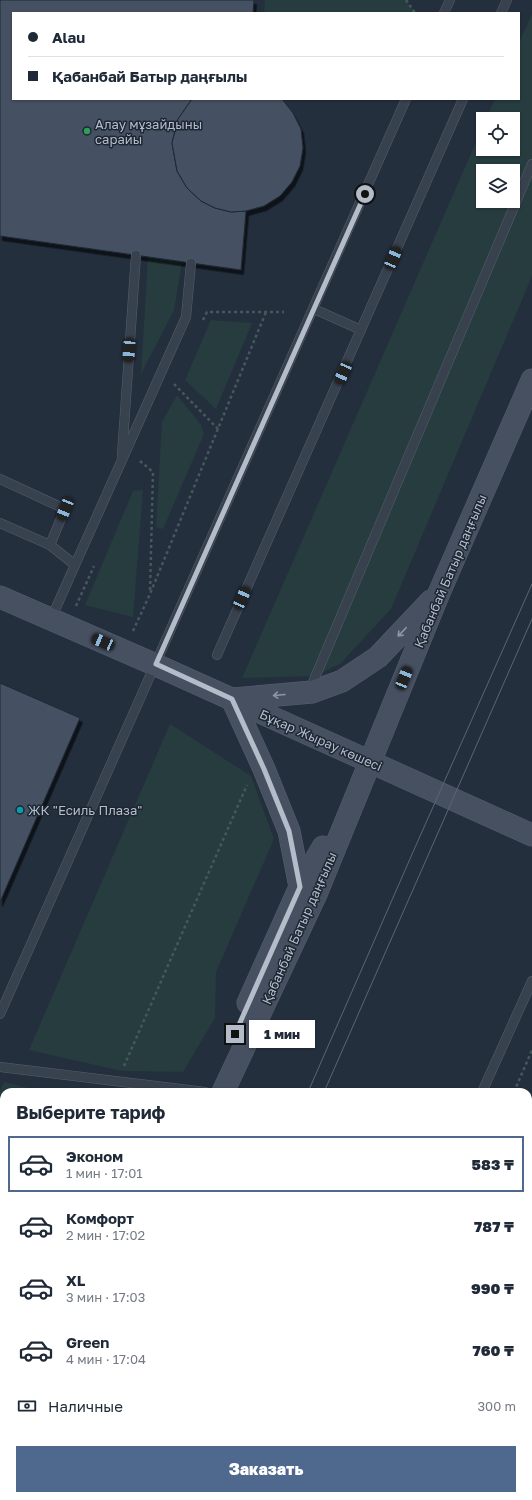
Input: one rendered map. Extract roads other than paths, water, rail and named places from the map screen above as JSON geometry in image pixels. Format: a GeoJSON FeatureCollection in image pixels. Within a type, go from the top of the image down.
{"type":"FeatureCollection","features":[{"type":"Feature","properties":{"kind":"main road","name":"Қабанбай Батыр даңғылы"},"geometry":{"type":"LineString","coordinates":[[225,1088],[317,892],[439,593],[532,380]]}},
{"type":"Feature","properties":{"kind":"main road"},"geometry":{"type":"LineString","coordinates":[[300,887],[289,831],[264,769],[232,699],[312,692],[342,681],[378,657],[439,593]]}},
{"type":"Feature","properties":{"kind":"main road","name":"Бұқар Жырау көшесі"},"geometry":{"type":"LineString","coordinates":[[0,597],[156,664],[532,835]]}},
{"type":"Feature","properties":{"kind":"main road","name":"Қабанбай Батыр даңғылы"},"geometry":{"type":"LineString","coordinates":[[211,1088],[300,887],[370,762]]}},
{"type":"Feature","properties":{"kind":"lane"},"geometry":{"type":"LineString","coordinates":[[444,12],[450,0]]}},
{"type":"Feature","properties":{"kind":"lane"},"geometry":{"type":"LineString","coordinates":[[501,12],[507,0]]}},
{"type":"Feature","properties":{"kind":"lane"},"geometry":{"type":"LineString","coordinates":[[0,1014],[406,100]]}},
{"type":"Feature","properties":{"kind":"lane"},"geometry":{"type":"LineString","coordinates":[[217,655],[464,100]]}},
{"type":"Feature","properties":{"kind":"lane"},"geometry":{"type":"LineString","coordinates":[[311,687],[532,164]]}},
{"type":"Feature","properties":{"kind":"lane"},"geometry":{"type":"LineString","coordinates":[[122,461],[136,255]]}},
{"type":"Feature","properties":{"kind":"lane"},"geometry":{"type":"LineString","coordinates":[[51,619],[186,317],[191,263]]}},
{"type":"Feature","properties":{"kind":"lane"},"geometry":{"type":"LineString","coordinates":[[314,308],[362,330]]}},
{"type":"Feature","properties":{"kind":"lane"},"geometry":{"type":"LineString","coordinates":[[0,479],[65,509],[50,545]]}},
{"type":"Feature","properties":{"kind":"lane"},"geometry":{"type":"LineString","coordinates":[[0,523],[50,545],[75,565]]}},
{"type":"Feature","properties":{"kind":"lane"},"geometry":{"type":"LineString","coordinates":[[484,1088],[532,981]]}},
{"type":"Feature","properties":{"kind":"lane"},"geometry":{"type":"LineString","coordinates":[[0,1067],[173,1088]]}},
{"type":"Feature","properties":{"kind":"tram line"},"geometry":{"type":"LineString","coordinates":[[310,1088],[532,584]]}},
{"type":"Feature","properties":{"kind":"tram line"},"geometry":{"type":"LineString","coordinates":[[326,1088],[532,619]]}},
{"type":"Feature","properties":{"kind":"place","name":"Алау мұзайдыны сарайы"},"geometry":{"type":"Point","coordinates":[87,131]}},
{"type":"Feature","properties":{"kind":"place","name":"ЖК \"Есиль Плаза\""},"geometry":{"type":"Point","coordinates":[20,810]}}]}
